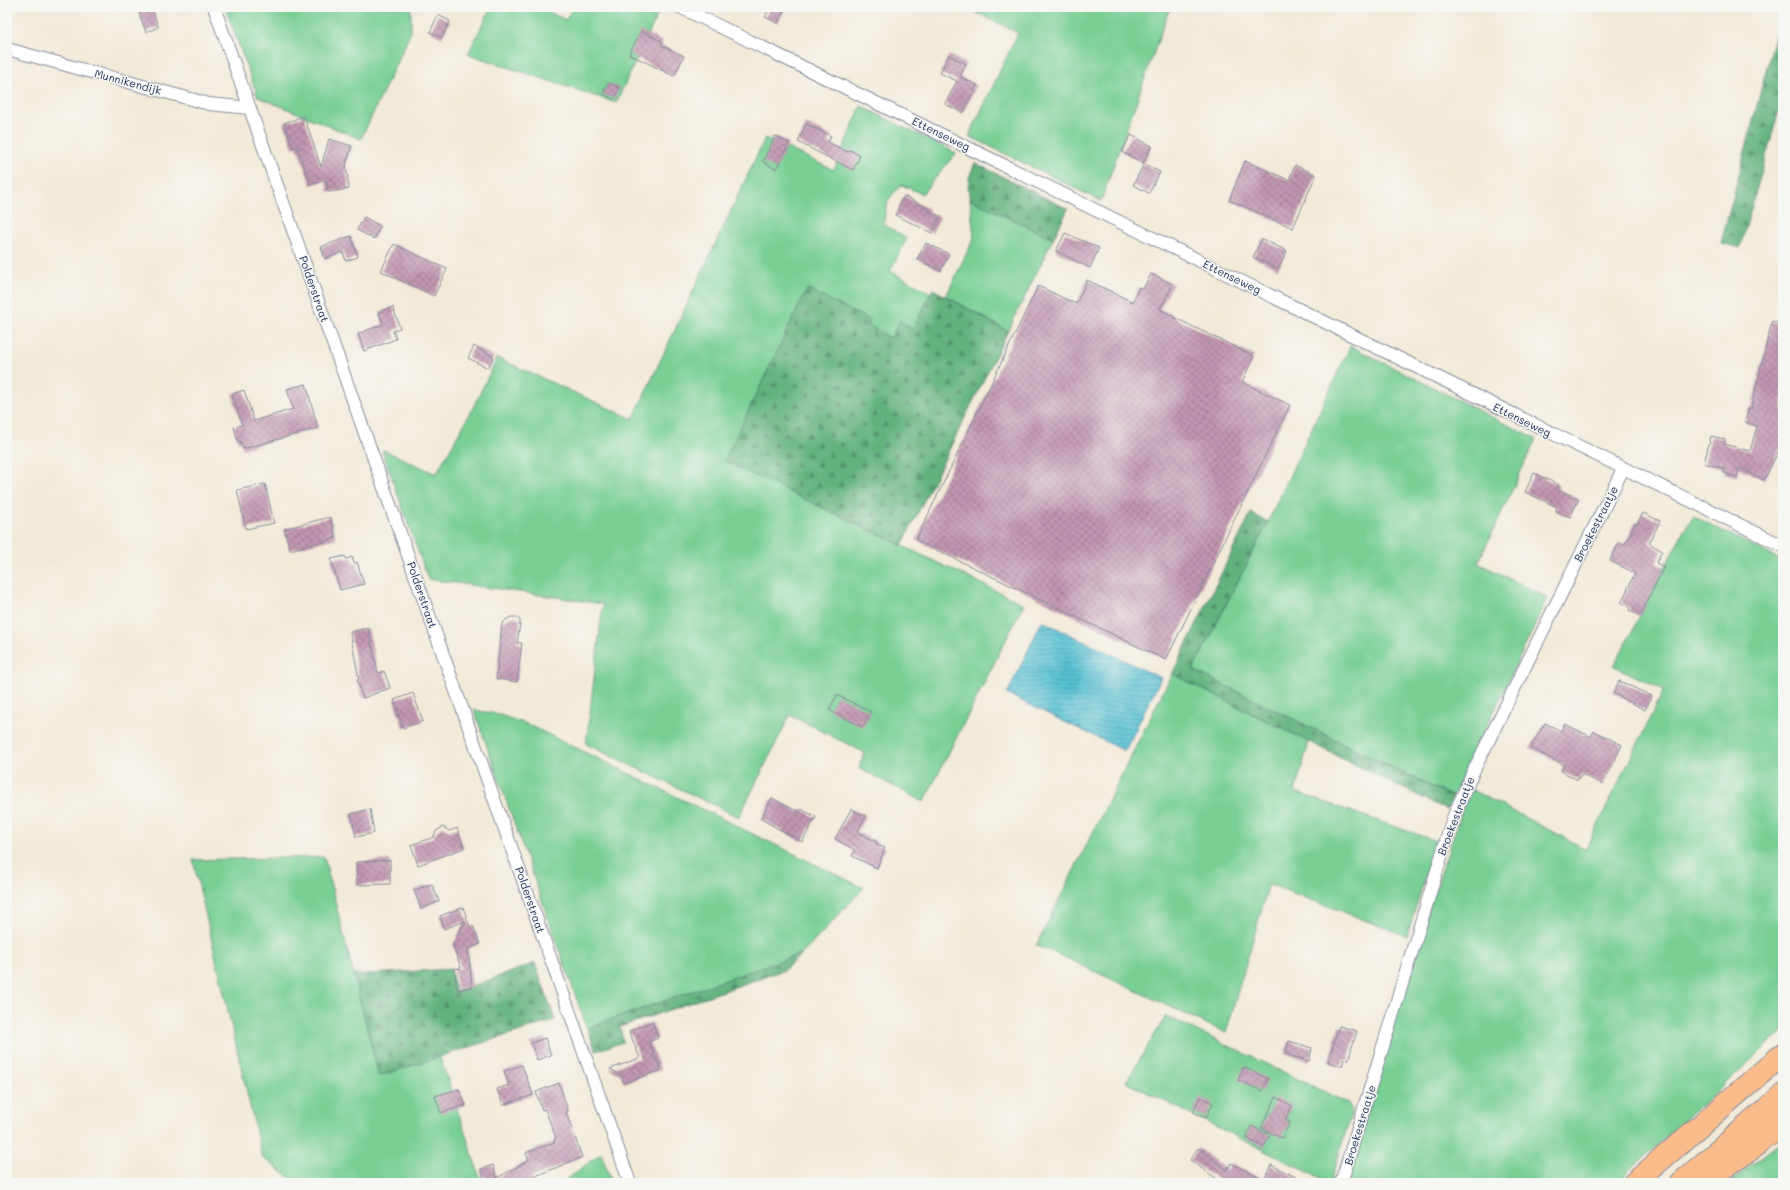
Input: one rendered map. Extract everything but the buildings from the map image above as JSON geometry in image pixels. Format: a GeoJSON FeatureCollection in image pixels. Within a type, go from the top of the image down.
{"type":"FeatureCollection","features":[{"type":"Feature","properties":{"kind":"highway"},"geometry":{"type":"LineString","coordinates":[[1634,1183],[1783,1054]]}},
{"type":"Feature","properties":{"kind":"highway"},"geometry":{"type":"LineString","coordinates":[[1681,1183],[1783,1095]]}},
{"type":"Feature","properties":{"kind":"highway"},"geometry":{"type":"LineString","coordinates":[[1700,1183],[1747,1152],[1783,1124]]}},
{"type":"Feature","properties":{"kind":"street","name":"Polderstraat"},"geometry":{"type":"LineString","coordinates":[[214,7],[630,1183]]}},
{"type":"Feature","properties":{"kind":"street","name":"Ettenseweg"},"geometry":{"type":"LineString","coordinates":[[680,7],[1783,546]]}},
{"type":"Feature","properties":{"kind":"street","name":"Munnikendijk"},"geometry":{"type":"LineString","coordinates":[[7,49],[209,104],[250,108]]}},
{"type":"Feature","properties":{"kind":"street","name":"Broekestraatje"},"geometry":{"type":"LineString","coordinates":[[1342,1183],[1453,818],[1472,774],[1623,469]]}},
{"type":"Feature","properties":{"kind":"green space"},"geometry":{"type":"Polygon","coordinates":[[[225,7],[407,7],[411,9],[411,32],[361,139],[258,97],[225,7]]]}},
{"type":"Feature","properties":{"kind":"green space"},"geometry":{"type":"Polygon","coordinates":[[[491,7],[539,7],[566,20],[573,7],[661,7],[616,103],[468,54],[491,7]]]}},
{"type":"Feature","properties":{"kind":"green space"},"geometry":{"type":"Polygon","coordinates":[[[965,7],[1170,7],[1101,201],[969,136],[1018,33],[965,7]]]}},
{"type":"Feature","properties":{"kind":"green space"},"geometry":{"type":"Polygon","coordinates":[[[1781,13],[1783,14],[1783,96],[1740,248],[1721,243],[1781,13]]]}},
{"type":"Feature","properties":{"kind":"green space"},"geometry":{"type":"Polygon","coordinates":[[[861,106],[956,153],[922,194],[902,185],[897,189],[890,198],[885,213],[884,225],[907,238],[890,271],[931,293],[913,329],[891,338],[867,325],[870,320],[725,461],[1024,604],[924,802],[859,768],[865,753],[790,715],[739,817],[586,744],[603,604],[428,579],[382,451],[384,450],[436,474],[471,412],[497,358],[633,419],[765,138],[834,170],[861,106]]]}},
{"type":"Feature","properties":{"kind":"green space"},"geometry":{"type":"Polygon","coordinates":[[[975,163],[1068,209],[1053,239],[970,199],[968,189],[969,180],[975,163]]]}},
{"type":"Feature","properties":{"kind":"green space"},"geometry":{"type":"Polygon","coordinates":[[[970,199],[1053,239],[1008,331],[946,296],[974,238],[970,199]]]}},
{"type":"Feature","properties":{"kind":"green space"},"geometry":{"type":"Polygon","coordinates":[[[807,289],[870,320],[868,325],[890,338],[900,321],[913,329],[933,289],[1008,331],[902,545],[724,461],[807,289]]]}},
{"type":"Feature","properties":{"kind":"green space"},"geometry":{"type":"Polygon","coordinates":[[[1350,346],[1536,439],[1478,563],[1548,598],[1453,797],[1193,670],[1268,522],[1350,346]]]}},
{"type":"Feature","properties":{"kind":"green space"},"geometry":{"type":"Polygon","coordinates":[[[1251,513],[1268,522],[1193,670],[1453,797],[1447,810],[1172,674],[1251,513]]]}},
{"type":"Feature","properties":{"kind":"green space"},"geometry":{"type":"Polygon","coordinates":[[[1693,516],[1783,561],[1783,1031],[1616,1183],[1346,1183],[1426,918],[1463,807],[1472,790],[1586,849],[1664,690],[1614,666],[1683,532],[1693,516]]]}},
{"type":"Feature","properties":{"kind":"green space"},"geometry":{"type":"Polygon","coordinates":[[[1172,674],[1309,742],[1295,792],[1436,841],[1407,936],[1269,884],[1226,1033],[1049,950],[1036,946],[1172,674]]]}},
{"type":"Feature","properties":{"kind":"green space"},"geometry":{"type":"Polygon","coordinates":[[[474,710],[497,714],[527,724],[864,888],[803,953],[587,1028],[474,710]]]}},
{"type":"Feature","properties":{"kind":"green space"},"geometry":{"type":"Polygon","coordinates":[[[324,857],[379,1076],[440,1057],[480,1178],[470,1183],[297,1183],[262,1157],[193,860],[324,857]]]}},
{"type":"Feature","properties":{"kind":"green space"},"geometry":{"type":"Polygon","coordinates":[[[803,953],[784,970],[620,1027],[623,1042],[596,1051],[587,1028],[803,953]]]}},
{"type":"Feature","properties":{"kind":"green space"},"geometry":{"type":"Polygon","coordinates":[[[535,963],[555,1020],[379,1076],[354,975],[451,969],[456,992],[535,963]]]}},
{"type":"Feature","properties":{"kind":"green space"},"geometry":{"type":"Polygon","coordinates":[[[1166,1016],[1348,1103],[1352,1111],[1330,1183],[1126,1082],[1166,1016]]]}},
{"type":"Feature","properties":{"kind":"green space"},"geometry":{"type":"Polygon","coordinates":[[[1783,1140],[1783,1183],[1728,1183],[1783,1140]]]}},
{"type":"Feature","properties":{"kind":"green space"},"geometry":{"type":"Polygon","coordinates":[[[601,1153],[612,1183],[562,1183],[601,1153]]]}},
{"type":"Feature","properties":{"kind":"water"},"geometry":{"type":"Polygon","coordinates":[[[1042,621],[1161,678],[1125,751],[1007,694],[1042,621]]]}}]}
